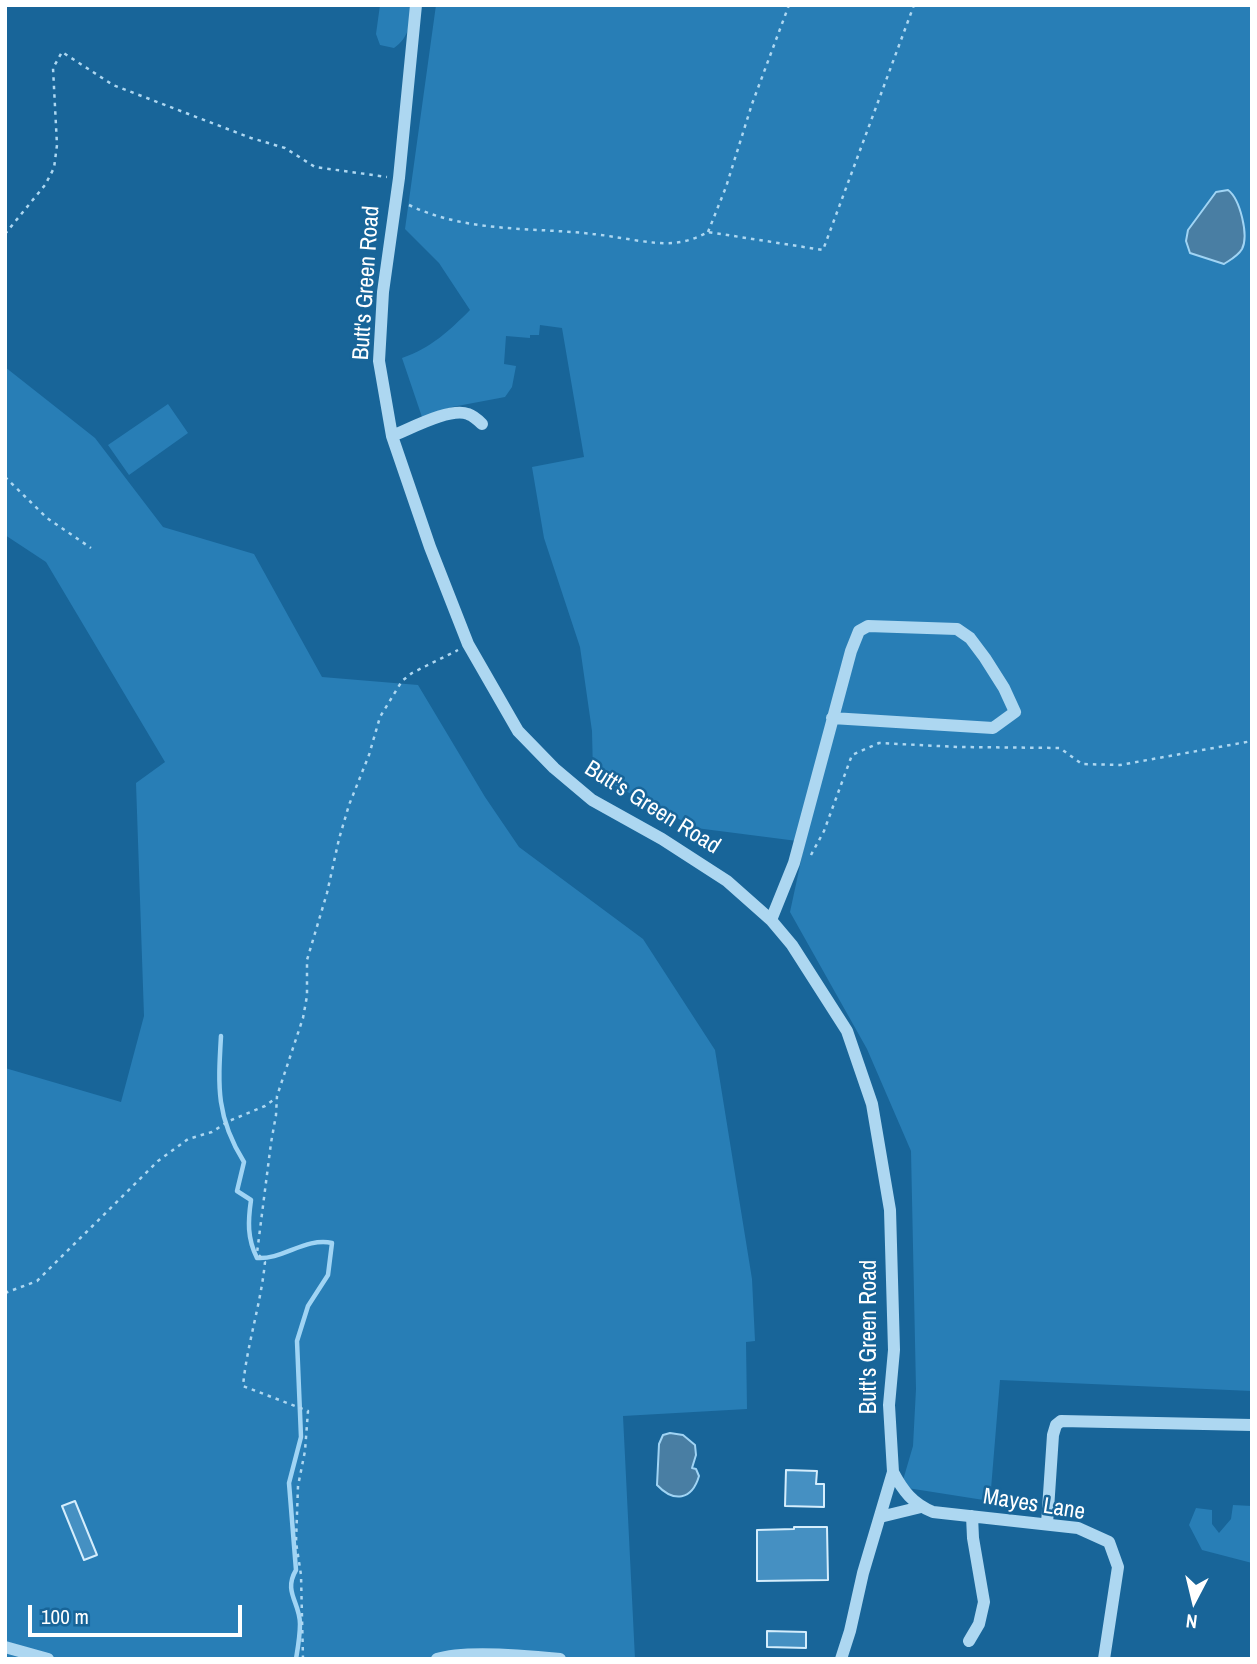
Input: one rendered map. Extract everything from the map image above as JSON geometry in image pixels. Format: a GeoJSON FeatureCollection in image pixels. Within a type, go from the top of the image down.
{"type":"FeatureCollection","features":[{"type":"Feature","properties":{"kind":"street","name":"Butt's Green Road"},"geometry":{"type":"LineString","coordinates":[[416,5],[399,178],[394,198],[383,292],[379,361],[392,436],[430,547],[468,644],[519,731],[554,768],[592,800],[662,839],[727,881],[771,920],[792,945],[846,1031],[872,1104],[890,1210],[894,1350],[890,1405],[893,1472]]}},
{"type":"Feature","properties":{"kind":"street"},"geometry":{"type":"LineString","coordinates":[[392,436],[460,412],[474,416],[482,424]]}},
{"type":"Feature","properties":{"kind":"street"},"geometry":{"type":"LineString","coordinates":[[771,920],[794,863],[832,718],[859,631],[868,626],[957,629],[970,638],[985,658],[1004,688],[1014,712],[993,728],[832,718]]}},
{"type":"Feature","properties":{"kind":"street"},"geometry":{"type":"LineString","coordinates":[[1047,1524],[1053,1434],[1061,1420],[1252,1425]]}},
{"type":"Feature","properties":{"kind":"street"},"geometry":{"type":"LineString","coordinates":[[893,1472],[905,1494],[921,1507]]}},
{"type":"Feature","properties":{"kind":"street"},"geometry":{"type":"LineString","coordinates":[[841,1659],[893,1472]]}},
{"type":"Feature","properties":{"kind":"street"},"geometry":{"type":"LineString","coordinates":[[880,1517],[921,1507]]}},
{"type":"Feature","properties":{"kind":"street","name":"Mayes Lane"},"geometry":{"type":"LineString","coordinates":[[921,1507],[933,1512],[1078,1528],[1109,1542],[1118,1567],[1104,1659]]}},
{"type":"Feature","properties":{"kind":"street"},"geometry":{"type":"LineString","coordinates":[[970,1641],[979,1624],[984,1602],[972,1516]]}},
{"type":"Feature","properties":{"kind":"street"},"geometry":{"type":"LineString","coordinates":[[5,1647],[48,1659]]}},
{"type":"Feature","properties":{"kind":"street"},"geometry":{"type":"LineString","coordinates":[[438,1659],[479,1656],[560,1659]]}},
{"type":"Feature","properties":{"kind":"path"},"geometry":{"type":"LineString","coordinates":[[394,198],[425,213],[469,225],[551,230],[671,243],[697,239],[708,232],[726,187],[752,104],[789,5]]}},
{"type":"Feature","properties":{"kind":"path"},"geometry":{"type":"LineString","coordinates":[[708,232],[823,250],[914,5]]}},
{"type":"Feature","properties":{"kind":"path"},"geometry":{"type":"LineString","coordinates":[[5,234],[45,185],[54,168],[57,145],[53,68],[62,52],[113,85],[251,138],[285,148],[315,167],[399,178]]}},
{"type":"Feature","properties":{"kind":"path"},"geometry":{"type":"LineString","coordinates":[[5,477],[47,518],[91,548]]}},
{"type":"Feature","properties":{"kind":"path"},"geometry":{"type":"LineString","coordinates":[[303,1659],[301,1576],[296,1542],[298,1486],[305,1451],[308,1412],[243,1386],[248,1343],[263,1283],[265,1262],[257,1253],[277,1096],[303,1018],[307,996],[307,960],[313,934],[327,893],[342,828],[380,717],[402,681],[468,644]]}},
{"type":"Feature","properties":{"kind":"path"},"geometry":{"type":"LineString","coordinates":[[808,861],[824,831],[852,755],[879,743],[1060,748],[1082,764],[1120,765],[1252,741]]}},
{"type":"Feature","properties":{"kind":"path"},"geometry":{"type":"LineString","coordinates":[[5,1293],[37,1281],[158,1161],[188,1139],[212,1132],[229,1121],[265,1106],[277,1096]]}},
{"type":"Feature","properties":{"kind":"shaded area"},"geometry":{"type":"Polygon","coordinates":[[[380,5],[413,5],[406,34],[394,48],[380,45],[376,34],[380,5]]]}},
{"type":"Feature","properties":{"kind":"shaded area"},"geometry":{"type":"Polygon","coordinates":[[[436,5],[1252,5],[1252,1391],[1000,1380],[990,1501],[901,1487],[913,1446],[916,1389],[911,1151],[867,1049],[790,912],[805,842],[696,828],[593,774],[592,731],[580,647],[544,538],[532,467],[584,457],[562,328],[540,325],[539,335],[530,335],[530,338],[506,336],[504,364],[516,366],[512,387],[505,397],[452,407],[422,417],[402,358],[439,338],[470,310],[439,263],[405,229],[436,5]]]}},
{"type":"Feature","properties":{"kind":"shaded area"},"geometry":{"type":"Polygon","coordinates":[[[1228,190],[1240,209],[1244,243],[1234,258],[1224,264],[1190,253],[1186,241],[1188,230],[1216,192],[1228,190]]]}},
{"type":"Feature","properties":{"kind":"shaded area"},"geometry":{"type":"Polygon","coordinates":[[[5,367],[95,438],[163,527],[254,554],[322,677],[418,685],[485,797],[519,847],[643,939],[715,1050],[752,1279],[755,1341],[746,1342],[747,1409],[623,1416],[635,1659],[5,1659],[5,1068],[121,1102],[144,1016],[136,783],[165,762],[46,562],[5,535],[5,367]]]}},
{"type":"Feature","properties":{"kind":"shaded area"},"geometry":{"type":"Polygon","coordinates":[[[168,404],[188,433],[129,475],[108,445],[168,404]]]}},
{"type":"Feature","properties":{"kind":"shaded area"},"geometry":{"type":"Polygon","coordinates":[[[663,1435],[683,1435],[695,1445],[696,1455],[692,1468],[696,1469],[699,1476],[692,1490],[682,1496],[670,1495],[657,1485],[659,1444],[663,1435]]]}},
{"type":"Feature","properties":{"kind":"shaded area"},"geometry":{"type":"Polygon","coordinates":[[[1233,1505],[1252,1506],[1252,1563],[1202,1550],[1189,1525],[1196,1508],[1212,1510],[1212,1524],[1219,1533],[1231,1519],[1233,1505]]]}},
{"type":"Feature","properties":{"kind":"building"},"geometry":{"type":"Polygon","coordinates":[[[786,1470],[817,1471],[816,1484],[824,1484],[824,1507],[785,1506],[786,1470]]]}},
{"type":"Feature","properties":{"kind":"building"},"geometry":{"type":"Polygon","coordinates":[[[75,1501],[97,1555],[84,1560],[62,1506],[75,1501]]]}},
{"type":"Feature","properties":{"kind":"building"},"geometry":{"type":"Polygon","coordinates":[[[827,1527],[828,1580],[757,1581],[757,1530],[827,1527]]]}},
{"type":"Feature","properties":{"kind":"building"},"geometry":{"type":"Polygon","coordinates":[[[767,1631],[806,1632],[806,1648],[767,1647],[767,1631]]]}},
{"type":"Feature","properties":{"kind":"waterway"},"geometry":{"type":"LineString","coordinates":[[221,1036],[221,1101],[228,1130],[244,1162],[237,1191],[251,1200],[249,1229],[257,1258],[276,1256],[313,1243],[332,1243],[328,1275],[308,1306],[297,1341],[301,1437],[289,1483],[296,1570],[291,1585],[300,1624],[296,1659]]}}]}
